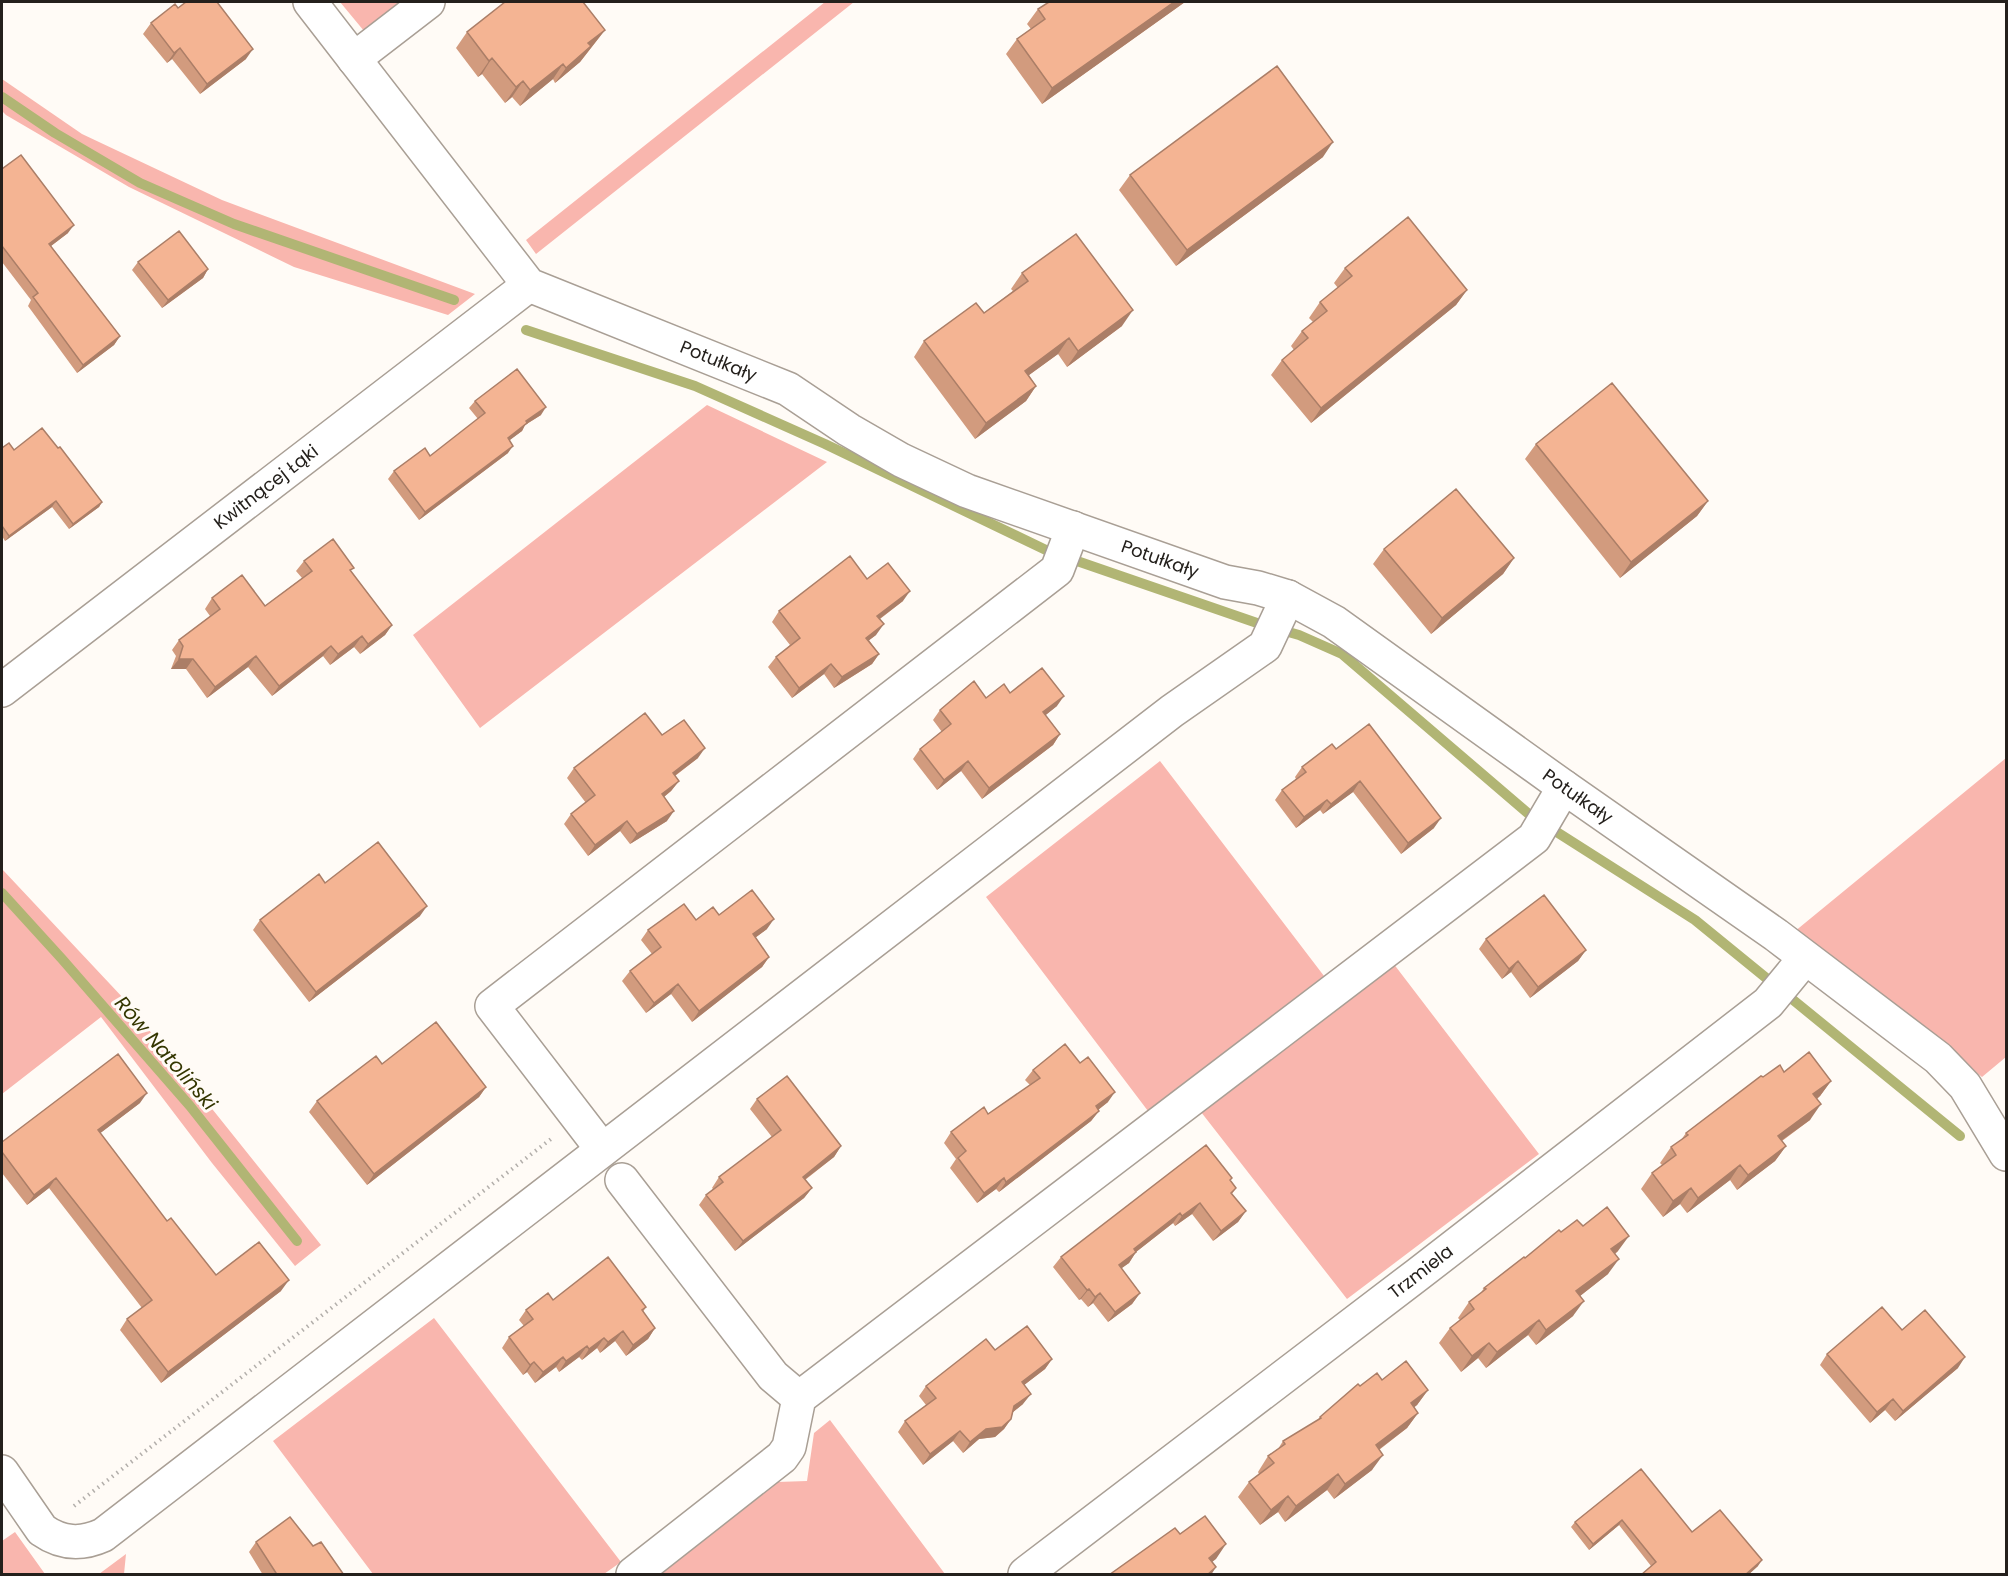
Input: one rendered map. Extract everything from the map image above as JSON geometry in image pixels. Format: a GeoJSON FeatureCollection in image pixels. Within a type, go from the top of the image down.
{"type":"FeatureCollection","features":[{"type":"Feature","properties":{"kind":"street"},"geometry":{"type":"LineString","coordinates":[[310,2],[529,285]]}},
{"type":"Feature","properties":{"kind":"street"},"geometry":{"type":"LineString","coordinates":[[354,59],[428,2]]}},
{"type":"Feature","properties":{"kind":"street","name":"Potułkały"},"geometry":{"type":"LineString","coordinates":[[529,285],[788,389],[849,430],[901,460],[967,491],[1071,534],[1225,582],[1258,588],[1285,605],[1334,622],[1558,797],[1776,935],[1798,966],[1938,1058],[1965,1086],[2007,1154]]}},
{"type":"Feature","properties":{"kind":"street","name":"Kwitnącej Łąki"},"geometry":{"type":"LineString","coordinates":[[2,690],[529,285]]}},
{"type":"Feature","properties":{"kind":"street"},"geometry":{"type":"LineString","coordinates":[[602,1149],[492,1006],[1057,570],[1071,534]]}},
{"type":"Feature","properties":{"kind":"street"},"geometry":{"type":"LineString","coordinates":[[2,1472],[42,1530],[52,1537],[73,1543],[94,1540],[103,1535],[1172,711],[1267,644],[1285,605]]}},
{"type":"Feature","properties":{"kind":"street"},"geometry":{"type":"LineString","coordinates":[[633,1575],[782,1457],[789,1447],[799,1398],[1534,838],[1558,797]]}},
{"type":"Feature","properties":{"kind":"street","name":"Trzmiela"},"geometry":{"type":"LineString","coordinates":[[1025,1575],[1418,1275],[1768,1003],[1798,966]]}},
{"type":"Feature","properties":{"kind":"street"},"geometry":{"type":"LineString","coordinates":[[622,1180],[773,1376],[799,1398]]}},
{"type":"Feature","properties":{"kind":"path"},"geometry":{"type":"LineString","coordinates":[[78,1503],[578,1118]]}},
{"type":"Feature","properties":{"kind":"shaded area"},"geometry":{"type":"Polygon","coordinates":[[[340,2],[413,2],[369,37],[340,2]]]}},
{"type":"Feature","properties":{"kind":"shaded area"},"geometry":{"type":"Polygon","coordinates":[[[825,2],[854,2],[536,254],[526,240],[825,2]]]}},
{"type":"Feature","properties":{"kind":"shaded area"},"geometry":{"type":"Polygon","coordinates":[[[2,79],[82,134],[222,200],[475,294],[448,315],[294,267],[129,187],[6,115],[2,111],[2,79]]]}},
{"type":"Feature","properties":{"kind":"shaded area"},"geometry":{"type":"Polygon","coordinates":[[[707,405],[827,462],[480,728],[413,635],[707,405]]]}},
{"type":"Feature","properties":{"kind":"shaded area"},"geometry":{"type":"Polygon","coordinates":[[[2006,758],[2006,1057],[1982,1077],[1885,999],[1794,932],[2006,758]]]}},
{"type":"Feature","properties":{"kind":"shaded area"},"geometry":{"type":"Polygon","coordinates":[[[1160,761],[1324,976],[1148,1111],[986,897],[1160,761]]]}},
{"type":"Feature","properties":{"kind":"shaded area"},"geometry":{"type":"Polygon","coordinates":[[[2,869],[125,1000],[321,1245],[295,1266],[212,1163],[101,1017],[2,1094],[2,869]]]}},
{"type":"Feature","properties":{"kind":"shaded area"},"geometry":{"type":"Polygon","coordinates":[[[1393,963],[1539,1154],[1347,1299],[1201,1112],[1393,963]]]}},
{"type":"Feature","properties":{"kind":"shaded area"},"geometry":{"type":"Polygon","coordinates":[[[434,1318],[621,1562],[604,1574],[373,1574],[273,1441],[434,1318]]]}},
{"type":"Feature","properties":{"kind":"shaded area"},"geometry":{"type":"Polygon","coordinates":[[[830,1420],[945,1574],[656,1574],[777,1482],[807,1481],[814,1433],[830,1420]]]}},
{"type":"Feature","properties":{"kind":"shaded area"},"geometry":{"type":"Polygon","coordinates":[[[15,1532],[45,1574],[2,1574],[2,1541],[15,1532]]]}},
{"type":"Feature","properties":{"kind":"shaded area"},"geometry":{"type":"Polygon","coordinates":[[[126,1554],[124,1574],[99,1574],[126,1554]]]}},
{"type":"Feature","properties":{"kind":"building"},"geometry":{"type":"Polygon","coordinates":[[[186,2],[217,2],[253,49],[207,84],[180,48],[174,53],[151,23],[175,4],[178,8],[186,2]]]}},
{"type":"Feature","properties":{"kind":"building"},"geometry":{"type":"Polygon","coordinates":[[[505,2],[583,2],[605,30],[588,43],[591,46],[566,68],[563,64],[530,90],[523,81],[516,87],[492,58],[489,61],[467,32],[505,2]]]}},
{"type":"Feature","properties":{"kind":"building"},"geometry":{"type":"Polygon","coordinates":[[[1049,2],[1174,2],[1052,88],[1017,39],[1045,19],[1038,9],[1049,2]]]}},
{"type":"Feature","properties":{"kind":"building"},"geometry":{"type":"Polygon","coordinates":[[[1277,66],[1333,142],[1187,250],[1130,175],[1277,66]]]}},
{"type":"Feature","properties":{"kind":"building"},"geometry":{"type":"Polygon","coordinates":[[[21,155],[74,225],[49,244],[120,336],[83,365],[33,297],[38,293],[2,246],[2,169],[21,155]]]}},
{"type":"Feature","properties":{"kind":"building"},"geometry":{"type":"Polygon","coordinates":[[[1408,217],[1467,290],[1321,408],[1282,360],[1308,338],[1302,331],[1327,311],[1320,302],[1352,276],[1345,268],[1408,217]]]}},
{"type":"Feature","properties":{"kind":"building"},"geometry":{"type":"Polygon","coordinates":[[[179,231],[208,269],[168,300],[138,262],[179,231]]]}},
{"type":"Feature","properties":{"kind":"building"},"geometry":{"type":"Polygon","coordinates":[[[1076,234],[1133,310],[1078,351],[1069,338],[1025,371],[1036,386],[986,423],[924,341],[976,303],[984,313],[1028,281],[1022,273],[1076,234]]]}},
{"type":"Feature","properties":{"kind":"building"},"geometry":{"type":"Polygon","coordinates":[[[517,369],[546,407],[508,438],[513,446],[425,512],[394,471],[425,448],[430,456],[485,413],[475,401],[517,369]]]}},
{"type":"Feature","properties":{"kind":"building"},"geometry":{"type":"Polygon","coordinates":[[[1612,383],[1708,501],[1631,562],[1536,444],[1612,383]]]}},
{"type":"Feature","properties":{"kind":"building"},"geometry":{"type":"Polygon","coordinates":[[[42,428],[58,448],[60,447],[102,502],[73,524],[56,501],[9,536],[2,526],[2,448],[9,443],[14,450],[42,428]]]}},
{"type":"Feature","properties":{"kind":"building"},"geometry":{"type":"Polygon","coordinates":[[[1456,489],[1514,558],[1442,618],[1384,549],[1456,489]]]}},
{"type":"Feature","properties":{"kind":"building"},"geometry":{"type":"Polygon","coordinates":[[[333,539],[354,568],[350,570],[392,625],[368,644],[362,636],[338,654],[331,646],[279,686],[256,656],[215,687],[193,659],[179,659],[183,646],[179,640],[220,609],[212,598],[242,575],[265,606],[312,571],[304,561],[333,539]]]}},
{"type":"Feature","properties":{"kind":"building"},"geometry":{"type":"Polygon","coordinates":[[[850,556],[867,579],[888,563],[910,591],[877,616],[884,624],[866,638],[879,654],[842,677],[831,664],[799,688],[776,657],[800,638],[779,611],[850,556]]]}},
{"type":"Feature","properties":{"kind":"building"},"geometry":{"type":"Polygon","coordinates":[[[1042,668],[1064,696],[1043,712],[1060,734],[989,788],[968,761],[944,780],[920,749],[951,724],[940,710],[974,681],[986,698],[1004,684],[1010,693],[1042,668]]]}},
{"type":"Feature","properties":{"kind":"building"},"geometry":{"type":"Polygon","coordinates":[[[645,713],[662,735],[684,720],[705,748],[673,773],[679,781],[662,794],[674,811],[637,834],[627,821],[595,845],[571,814],[595,795],[574,768],[645,713]]]}},
{"type":"Feature","properties":{"kind":"building"},"geometry":{"type":"Polygon","coordinates":[[[1369,724],[1441,818],[1408,843],[1360,781],[1331,804],[1327,800],[1304,817],[1282,790],[1306,772],[1302,767],[1332,744],[1336,749],[1369,724]]]}},
{"type":"Feature","properties":{"kind":"building"},"geometry":{"type":"Polygon","coordinates":[[[378,842],[427,906],[316,992],[260,920],[319,874],[325,883],[378,842]]]}},
{"type":"Feature","properties":{"kind":"building"},"geometry":{"type":"Polygon","coordinates":[[[752,890],[774,919],[753,934],[769,957],[699,1011],[678,984],[654,1003],[630,971],[661,947],[648,930],[684,904],[696,920],[713,907],[719,915],[752,890]]]}},
{"type":"Feature","properties":{"kind":"building"},"geometry":{"type":"Polygon","coordinates":[[[1544,895],[1586,950],[1538,987],[1518,961],[1509,969],[1486,939],[1544,895]]]}},
{"type":"Feature","properties":{"kind":"building"},"geometry":{"type":"Polygon","coordinates":[[[436,1022],[486,1087],[374,1174],[317,1101],[376,1056],[382,1064],[436,1022]]]}},
{"type":"Feature","properties":{"kind":"building"},"geometry":{"type":"Polygon","coordinates":[[[1065,1044],[1080,1063],[1088,1057],[1115,1092],[1096,1106],[1099,1111],[1006,1182],[1004,1178],[984,1193],[958,1158],[966,1151],[951,1132],[984,1107],[988,1114],[1040,1078],[1033,1070],[1065,1044]]]}},
{"type":"Feature","properties":{"kind":"building"},"geometry":{"type":"Polygon","coordinates":[[[1809,1052],[1831,1081],[1813,1094],[1821,1104],[1778,1136],[1786,1146],[1748,1175],[1740,1165],[1698,1198],[1691,1188],[1673,1201],[1652,1173],[1676,1155],[1671,1147],[1761,1076],[1763,1077],[1780,1065],[1784,1072],[1809,1052]]]}},
{"type":"Feature","properties":{"kind":"building"},"geometry":{"type":"Polygon","coordinates":[[[118,1054],[147,1093],[98,1130],[167,1221],[171,1218],[216,1275],[259,1242],[289,1280],[168,1372],[127,1319],[152,1300],[56,1178],[34,1195],[2,1152],[2,1142],[118,1054]]]}},
{"type":"Feature","properties":{"kind":"building"},"geometry":{"type":"Polygon","coordinates":[[[787,1076],[841,1146],[803,1177],[812,1188],[743,1241],[706,1195],[723,1182],[719,1177],[781,1130],[757,1099],[787,1076]]]}},
{"type":"Feature","properties":{"kind":"building"},"geometry":{"type":"Polygon","coordinates":[[[1206,1145],[1232,1178],[1230,1180],[1236,1188],[1231,1193],[1246,1211],[1221,1231],[1200,1203],[1182,1216],[1180,1213],[1134,1249],[1136,1252],[1119,1265],[1140,1293],[1115,1312],[1100,1293],[1095,1297],[1089,1289],[1087,1290],[1061,1257],[1206,1145]]]}},
{"type":"Feature","properties":{"kind":"building"},"geometry":{"type":"Polygon","coordinates":[[[1607,1207],[1629,1236],[1611,1249],[1619,1259],[1576,1291],[1584,1301],[1546,1330],[1539,1320],[1497,1352],[1489,1343],[1472,1356],[1450,1328],[1474,1309],[1469,1302],[1559,1230],[1561,1232],[1577,1220],[1583,1226],[1607,1207]]]}},
{"type":"Feature","properties":{"kind":"building"},"geometry":{"type":"Polygon","coordinates":[[[608,1257],[646,1307],[642,1310],[655,1328],[633,1345],[623,1331],[608,1342],[604,1338],[589,1349],[587,1346],[566,1361],[563,1357],[543,1372],[534,1362],[530,1365],[509,1337],[533,1319],[526,1310],[548,1293],[553,1300],[608,1257]]]}},
{"type":"Feature","properties":{"kind":"building"},"geometry":{"type":"Polygon","coordinates":[[[1882,1307],[1902,1330],[1925,1310],[1965,1357],[1903,1411],[1893,1399],[1877,1412],[1827,1354],[1882,1307]]]}},
{"type":"Feature","properties":{"kind":"building"},"geometry":{"type":"Polygon","coordinates":[[[1027,1326],[1052,1359],[1022,1382],[1031,1394],[1014,1406],[1011,1419],[1002,1427],[986,1429],[970,1442],[960,1431],[930,1454],[905,1421],[936,1398],[926,1386],[986,1339],[995,1350],[1027,1326]]]}},
{"type":"Feature","properties":{"kind":"building"},"geometry":{"type":"Polygon","coordinates":[[[1406,1361],[1428,1390],[1411,1403],[1418,1413],[1376,1445],[1383,1455],[1345,1484],[1338,1474],[1296,1506],[1288,1496],[1271,1510],[1249,1482],[1274,1463],[1268,1456],[1285,1444],[1283,1441],[1321,1418],[1358,1384],[1360,1386],[1377,1373],[1382,1380],[1406,1361]]]}},
{"type":"Feature","properties":{"kind":"building"},"geometry":{"type":"Polygon","coordinates":[[[1641,1469],[1692,1532],[1720,1510],[1762,1560],[1745,1575],[1641,1575],[1656,1562],[1622,1520],[1593,1544],[1575,1522],[1641,1469]]]}},
{"type":"Feature","properties":{"kind":"building"},"geometry":{"type":"Polygon","coordinates":[[[1205,1516],[1226,1544],[1209,1558],[1216,1567],[1207,1575],[1109,1575],[1175,1528],[1180,1534],[1205,1516]]]}},
{"type":"Feature","properties":{"kind":"building"},"geometry":{"type":"Polygon","coordinates":[[[290,1517],[313,1546],[321,1542],[344,1575],[274,1575],[276,1573],[256,1542],[290,1517]]]}},
{"type":"Feature","properties":{"kind":"waterway"},"geometry":{"type":"LineString","coordinates":[[2,97],[55,133],[140,183],[234,224],[454,300]]}},
{"type":"Feature","properties":{"kind":"waterway"},"geometry":{"type":"LineString","coordinates":[[526,330],[695,386],[825,444],[1048,551],[1257,623],[1299,635],[1342,654],[1530,815],[1695,920],[1960,1136]]}},
{"type":"Feature","properties":{"kind":"waterway","name":"Rów Natoliński"},"geometry":{"type":"LineString","coordinates":[[2,893],[190,1106],[297,1241]]}}]}
